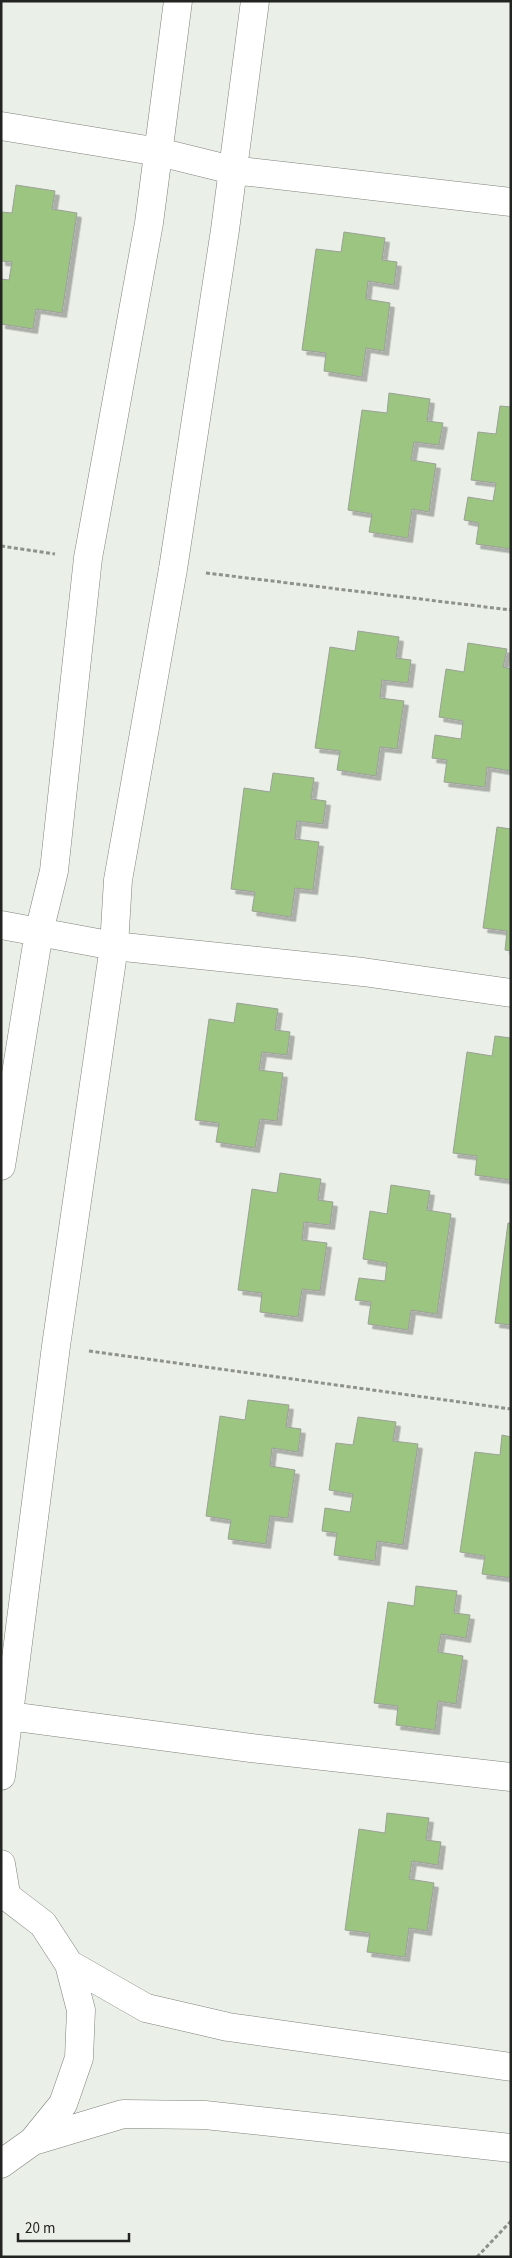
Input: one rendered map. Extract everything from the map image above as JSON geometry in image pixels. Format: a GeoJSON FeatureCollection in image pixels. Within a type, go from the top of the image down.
{"type":"FeatureCollection","features":[{"type":"Feature","properties":{"kind":"street"},"geometry":{"type":"LineString","coordinates":[[1,1166],[39,932],[54,871],[88,558],[149,223],[178,1]]}},
{"type":"Feature","properties":{"kind":"street"},"geometry":{"type":"LineString","coordinates":[[1,1776],[4,1716],[114,946],[118,880],[173,569],[255,1]]}},
{"type":"Feature","properties":{"kind":"street"},"geometry":{"type":"LineString","coordinates":[[1,126],[159,152],[232,170],[511,202]]}},
{"type":"Feature","properties":{"kind":"street"},"geometry":{"type":"LineString","coordinates":[[1,925],[114,946],[363,972],[511,993]]}},
{"type":"Feature","properties":{"kind":"street"},"geometry":{"type":"LineString","coordinates":[[4,1716],[251,1748],[511,1777]]}},
{"type":"Feature","properties":{"kind":"street"},"geometry":{"type":"LineString","coordinates":[[1,1864],[4,1893],[43,1924],[69,1964],[81,2010],[79,2058],[63,2104],[32,2141],[2,2164]]}},
{"type":"Feature","properties":{"kind":"street"},"geometry":{"type":"LineString","coordinates":[[69,1964],[146,2008],[228,2027],[511,2067]]}},
{"type":"Feature","properties":{"kind":"street"},"geometry":{"type":"LineString","coordinates":[[32,2141],[123,2114],[205,2115],[511,2148]]}},
{"type":"Feature","properties":{"kind":"path"},"geometry":{"type":"LineString","coordinates":[[1,546],[88,558]]}},
{"type":"Feature","properties":{"kind":"path"},"geometry":{"type":"LineString","coordinates":[[173,569],[511,610]]}},
{"type":"Feature","properties":{"kind":"path"},"geometry":{"type":"LineString","coordinates":[[56,1346],[511,1409]]}},
{"type":"Feature","properties":{"kind":"path"},"geometry":{"type":"LineString","coordinates":[[477,2257],[511,2221]]}},
{"type":"Feature","properties":{"kind":"building"},"geometry":{"type":"Polygon","coordinates":[[[16,185],[55,191],[52,209],[77,213],[62,313],[36,309],[33,329],[1,324],[1,279],[9,280],[12,262],[1,261],[1,212],[12,213],[16,185]]]}},
{"type":"Feature","properties":{"kind":"building"},"geometry":{"type":"Polygon","coordinates":[[[344,232],[385,238],[382,260],[397,262],[394,285],[368,281],[366,299],[390,303],[384,351],[366,348],[362,377],[324,371],[326,353],[302,350],[316,249],[341,252],[344,232]]]}},
{"type":"Feature","properties":{"kind":"building"},"geometry":{"type":"Polygon","coordinates":[[[389,393],[430,399],[427,421],[443,423],[439,445],[414,442],[411,460],[436,464],[429,512],[412,509],[408,538],[369,532],[372,514],[348,510],[362,410],[387,413],[389,393]]]}},
{"type":"Feature","properties":{"kind":"building"},"geometry":{"type":"Polygon","coordinates":[[[500,406],[511,407],[511,549],[476,544],[479,523],[464,520],[468,497],[493,501],[496,483],[471,480],[478,432],[496,434],[500,406]]]}},
{"type":"Feature","properties":{"kind":"building"},"geometry":{"type":"Polygon","coordinates":[[[358,631],[399,637],[396,658],[411,660],[408,683],[382,680],[380,698],[404,701],[397,749],[380,747],[376,776],[337,770],[340,751],[315,748],[330,647],[355,651],[358,631]]]}},
{"type":"Feature","properties":{"kind":"building"},"geometry":{"type":"Polygon","coordinates":[[[468,643],[507,649],[503,667],[511,669],[511,771],[487,767],[485,787],[444,782],[447,760],[432,758],[435,735],[461,739],[463,721],[439,717],[446,669],[464,672],[468,643]]]}},
{"type":"Feature","properties":{"kind":"building"},"geometry":{"type":"Polygon","coordinates":[[[273,773],[314,778],[311,799],[326,801],[323,824],[297,821],[295,839],[319,842],[313,890],[295,888],[291,917],[252,911],[255,892],[231,889],[244,788],[270,792],[273,773]]]}},
{"type":"Feature","properties":{"kind":"building"},"geometry":{"type":"Polygon","coordinates":[[[497,827],[511,829],[511,951],[505,950],[507,931],[483,928],[497,827]]]}},
{"type":"Feature","properties":{"kind":"building"},"geometry":{"type":"Polygon","coordinates":[[[237,1003],[278,1009],[275,1030],[290,1032],[287,1055],[262,1052],[259,1070],[283,1073],[277,1121],[260,1119],[255,1148],[216,1142],[219,1123],[195,1120],[209,1019],[234,1023],[237,1003]]]}},
{"type":"Feature","properties":{"kind":"building"},"geometry":{"type":"Polygon","coordinates":[[[495,1036],[511,1038],[511,1180],[475,1175],[477,1156],[453,1153],[467,1052],[492,1056],[495,1036]]]}},
{"type":"Feature","properties":{"kind":"building"},"geometry":{"type":"Polygon","coordinates":[[[280,1173],[321,1179],[318,1200],[333,1202],[330,1225],[304,1222],[302,1240],[327,1243],[320,1291],[302,1289],[298,1317],[260,1312],[262,1293],[238,1290],[252,1189],[277,1193],[280,1173]]]}},
{"type":"Feature","properties":{"kind":"building"},"geometry":{"type":"Polygon","coordinates":[[[391,1185],[430,1191],[427,1210],[451,1214],[437,1314],[411,1310],[408,1330],[368,1324],[371,1302],[355,1300],[359,1278],[385,1281],[387,1263],[363,1259],[370,1211],[387,1214],[391,1185]]]}},
{"type":"Feature","properties":{"kind":"building"},"geometry":{"type":"Polygon","coordinates":[[[508,1223],[511,1223],[511,1325],[495,1323],[508,1223]]]}},
{"type":"Feature","properties":{"kind":"building"},"geometry":{"type":"Polygon","coordinates":[[[248,1400],[289,1405],[286,1427],[301,1429],[298,1452],[272,1448],[270,1466],[295,1470],[288,1518],[270,1516],[266,1544],[228,1539],[231,1520],[206,1516],[220,1416],[245,1420],[248,1400]]]}},
{"type":"Feature","properties":{"kind":"building"},"geometry":{"type":"Polygon","coordinates":[[[358,1417],[396,1422],[393,1441],[418,1444],[403,1545],[377,1541],[375,1561],[334,1555],[337,1533],[322,1531],[325,1508],[350,1512],[353,1494],[329,1490],[336,1443],[353,1445],[358,1417]]]}},
{"type":"Feature","properties":{"kind":"building"},"geometry":{"type":"Polygon","coordinates":[[[502,1435],[511,1437],[511,1578],[482,1574],[485,1556],[460,1552],[475,1452],[500,1455],[502,1435]]]}},
{"type":"Feature","properties":{"kind":"building"},"geometry":{"type":"Polygon","coordinates":[[[416,1586],[457,1591],[454,1613],[470,1615],[466,1638],[441,1634],[438,1652],[463,1656],[456,1704],[438,1701],[435,1730],[396,1725],[398,1706],[374,1703],[388,1602],[414,1606],[416,1586]]]}},
{"type":"Feature","properties":{"kind":"building"},"geometry":{"type":"Polygon","coordinates":[[[387,1813],[429,1818],[426,1840],[441,1842],[438,1865],[412,1861],[409,1879],[434,1883],[427,1931],[409,1928],[405,1957],[367,1952],[370,1933],[345,1930],[359,1829],[385,1833],[387,1813]]]}}]}
